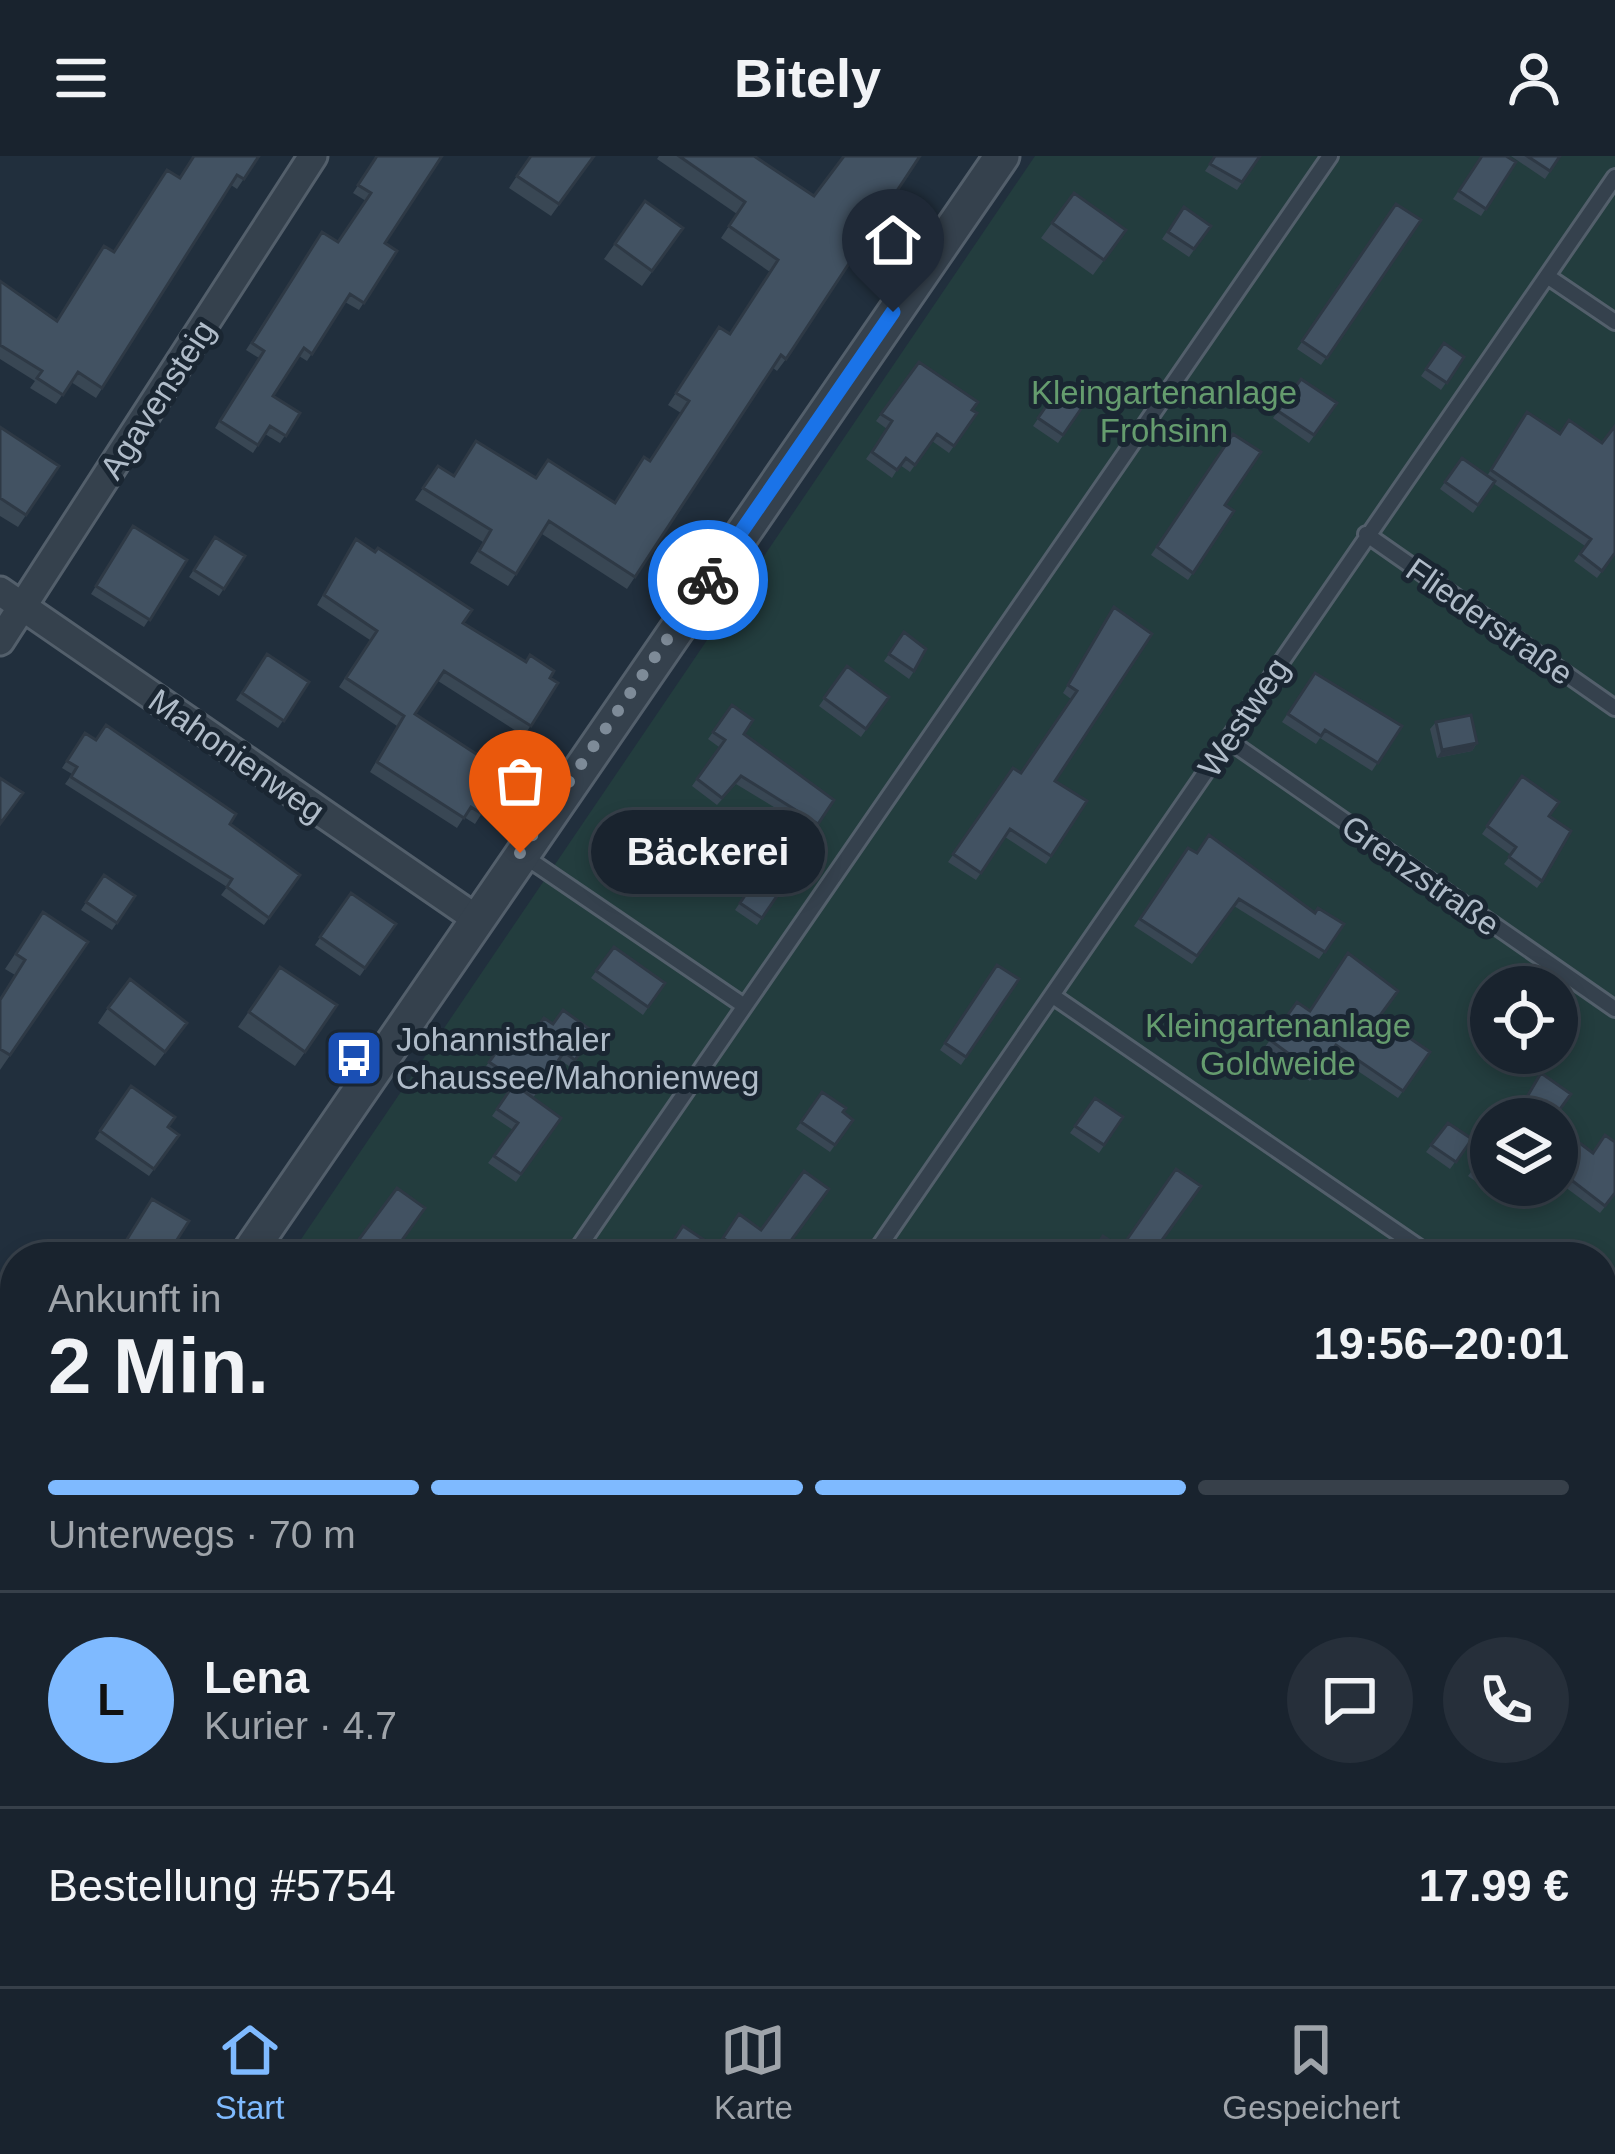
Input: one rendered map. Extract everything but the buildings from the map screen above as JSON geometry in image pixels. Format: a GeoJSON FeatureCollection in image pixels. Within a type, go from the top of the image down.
{"type":"FeatureCollection","features":[{"type":"Feature","properties":{"kind":"street","name":"Agavensteig"},"geometry":{"type":"LineString","coordinates":[[0,641],[12,598],[313,156]]}},
{"type":"Feature","properties":{"kind":"street"},"geometry":{"type":"LineString","coordinates":[[256,1242],[1002,156]]}},
{"type":"Feature","properties":{"kind":"street","name":"Mahonienweg"},"geometry":{"type":"LineString","coordinates":[[12,598],[475,918]]}},
{"type":"Feature","properties":{"kind":"lane"},"geometry":{"type":"LineString","coordinates":[[582,1242],[1330,156]]}},
{"type":"Feature","properties":{"kind":"lane","name":"Westweg"},"geometry":{"type":"LineString","coordinates":[[883,1242],[1615,177]]}},
{"type":"Feature","properties":{"kind":"lane"},"geometry":{"type":"LineString","coordinates":[[1547,276],[1615,322]]}},
{"type":"Feature","properties":{"kind":"lane","name":"Fliederstraße"},"geometry":{"type":"LineString","coordinates":[[1366,534],[1615,707]]}},
{"type":"Feature","properties":{"kind":"lane","name":"Grenzstraße"},"geometry":{"type":"LineString","coordinates":[[1228,740],[1615,1009]]}},
{"type":"Feature","properties":{"kind":"lane"},"geometry":{"type":"LineString","coordinates":[[520,853],[743,1005]]}},
{"type":"Feature","properties":{"kind":"lane"},"geometry":{"type":"LineString","coordinates":[[1053,996],[1411,1242]]}},
{"type":"Feature","properties":{"kind":"green space","name":"Kleingartenanlage Frohsinn"},"geometry":{"type":"Polygon","coordinates":[[[1035,156],[1615,156],[1615,1242],[299,1242],[1035,156]]]}},
{"type":"Feature","properties":{"kind":"way so far"},"geometry":{"type":"LineString","coordinates":[[520,853],[708,580]]}},
{"type":"Feature","properties":{"kind":"place","name":"Bäckerei"},"geometry":{"type":"Point","coordinates":[520,853]}},
{"type":"Feature","properties":{"kind":"place","name":"Johannisthaler Chaussee/Mahonienweg"},"geometry":{"type":"Point","coordinates":[354,1058]}},
{"type":"Feature","properties":{"kind":"route"},"geometry":{"type":"LineString","coordinates":[[708,580],[893,312]]}},
{"type":"Feature","properties":{"kind":"park label","name":"Kleingartenanlage Goldweide"},"geometry":{"type":"Point","coordinates":[1278,1044]}}]}
